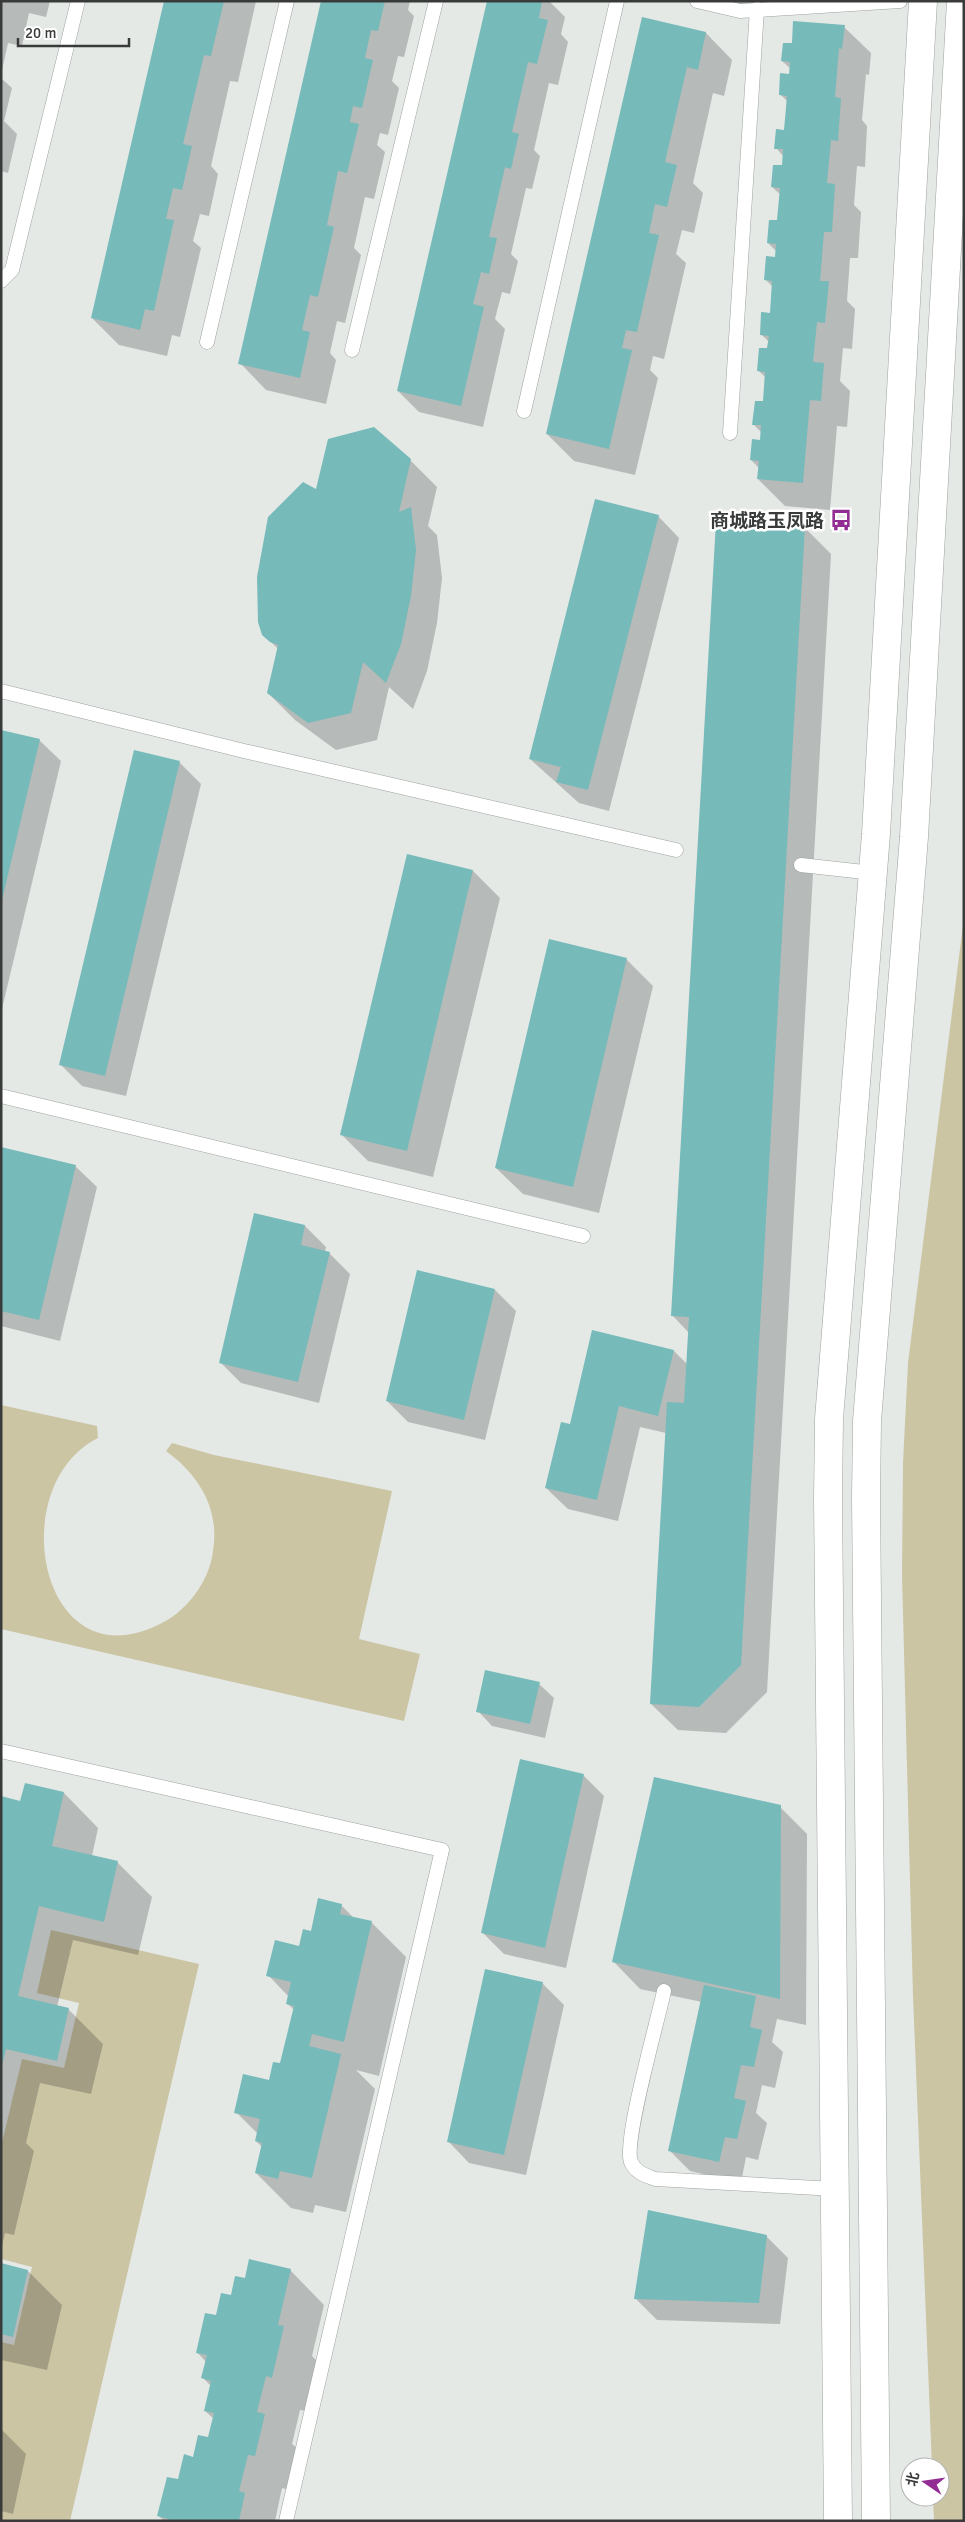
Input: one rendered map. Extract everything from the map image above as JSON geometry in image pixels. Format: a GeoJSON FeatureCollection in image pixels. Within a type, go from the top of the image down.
{"type":"FeatureCollection","features":[{"type":"Feature","properties":{"kind":"street"},"geometry":{"type":"LineString","coordinates":[[838,2521],[828,1498],[830,1419],[873,873],[923,1]]}},
{"type":"Feature","properties":{"kind":"street"},"geometry":{"type":"LineString","coordinates":[[876,2521],[866,1498],[867,1421],[914,837],[961,1]]}},
{"type":"Feature","properties":{"kind":"lane"},"geometry":{"type":"LineString","coordinates":[[1,282],[12,270],[78,1]]}},
{"type":"Feature","properties":{"kind":"lane"},"geometry":{"type":"LineString","coordinates":[[206,342],[287,1]]}},
{"type":"Feature","properties":{"kind":"lane"},"geometry":{"type":"LineString","coordinates":[[352,350],[436,1]]}},
{"type":"Feature","properties":{"kind":"lane"},"geometry":{"type":"LineString","coordinates":[[524,411],[617,1]]}},
{"type":"Feature","properties":{"kind":"lane"},"geometry":{"type":"LineString","coordinates":[[697,1],[740,11],[900,1]]}},
{"type":"Feature","properties":{"kind":"lane"},"geometry":{"type":"LineString","coordinates":[[730,433],[757,9]]}},
{"type":"Feature","properties":{"kind":"lane"},"geometry":{"type":"LineString","coordinates":[[1,692],[254,753],[676,850]]}},
{"type":"Feature","properties":{"kind":"lane"},"geometry":{"type":"LineString","coordinates":[[801,865],[873,873]]}},
{"type":"Feature","properties":{"kind":"lane"},"geometry":{"type":"LineString","coordinates":[[1,1096],[583,1236]]}},
{"type":"Feature","properties":{"kind":"lane"},"geometry":{"type":"LineString","coordinates":[[1,1751],[442,1850],[286,2521]]}},
{"type":"Feature","properties":{"kind":"lane"},"geometry":{"type":"LineString","coordinates":[[664,1991],[630,2136],[631,2161],[640,2174],[655,2178],[835,2189]]}},
{"type":"Feature","properties":{"kind":"shaded area"},"geometry":{"type":"Polygon","coordinates":[[[964,917],[964,2521],[934,2521],[933,2507],[950,2507],[950,2457],[932,2457],[913,1996],[902,1575],[903,1463],[908,1363],[964,917]]]}},
{"type":"Feature","properties":{"kind":"shaded area"},"geometry":{"type":"Polygon","coordinates":[[[1,1405],[97,1426],[98,1438],[68,1463],[50,1498],[44,1537],[49,1575],[65,1608],[91,1630],[125,1635],[169,1619],[185,1606],[204,1581],[213,1551],[213,1521],[210,1507],[197,1482],[178,1460],[166,1451],[172,1443],[214,1455],[392,1491],[359,1639],[420,1654],[404,1721],[1,1629],[1,1405]]]}},
{"type":"Feature","properties":{"kind":"shaded area"},"geometry":{"type":"Polygon","coordinates":[[[51,1930],[199,1964],[70,2521],[1,2521],[1,2342],[14,2345],[32,2267],[1,2259],[1,2147],[22,2059],[64,2068],[79,2003],[37,1993],[51,1930]]]}},
{"type":"Feature","properties":{"kind":"building"},"geometry":{"type":"Polygon","coordinates":[[[164,1],[224,1],[211,56],[204,55],[183,144],[192,146],[182,190],[173,188],[166,219],[174,220],[154,311],[145,309],[140,330],[91,318],[164,1]]]}},
{"type":"Feature","properties":{"kind":"building"},"geometry":{"type":"Polygon","coordinates":[[[321,1],[385,1],[378,31],[371,30],[365,58],[373,60],[362,108],[353,106],[350,122],[359,124],[347,173],[338,171],[327,225],[334,227],[318,297],[310,295],[302,330],[310,332],[300,378],[238,364],[321,1]]]}},
{"type":"Feature","properties":{"kind":"building"},"geometry":{"type":"Polygon","coordinates":[[[487,1],[542,1],[539,18],[548,20],[537,64],[528,62],[512,132],[519,134],[511,169],[505,167],[489,237],[497,238],[489,274],[481,272],[473,304],[484,307],[461,406],[397,391],[487,1]]]}},
{"type":"Feature","properties":{"kind":"building"},"geometry":{"type":"Polygon","coordinates":[[[642,17],[706,32],[698,70],[687,67],[665,162],[677,165],[667,207],[655,204],[649,233],[659,235],[637,332],[626,330],[622,348],[632,350],[609,449],[546,434],[642,17]]]}},
{"type":"Feature","properties":{"kind":"building"},"geometry":{"type":"Polygon","coordinates":[[[793,21],[845,25],[842,49],[839,48],[835,97],[841,98],[838,141],[831,140],[827,183],[835,184],[832,232],[824,232],[820,281],[829,281],[825,323],[817,322],[813,362],[824,363],[821,401],[810,400],[803,483],[757,479],[759,461],[750,460],[752,439],[760,440],[761,425],[752,425],[755,401],[763,401],[765,372],[757,371],[759,348],[767,348],[769,336],[760,335],[761,312],[770,313],[772,281],[764,280],[766,256],[775,257],[776,244],[767,243],[769,220],[777,220],[780,188],[771,187],[773,165],[782,165],[783,149],[774,149],[776,129],[784,130],[787,96],[779,95],[780,73],[789,74],[790,62],[781,61],[783,43],[792,43],[793,21]]]}},
{"type":"Feature","properties":{"kind":"building"},"geometry":{"type":"Polygon","coordinates":[[[374,427],[411,459],[399,512],[411,507],[416,550],[411,596],[401,644],[386,683],[363,662],[351,713],[308,723],[267,693],[278,645],[270,642],[262,635],[258,622],[257,577],[268,517],[303,482],[316,489],[328,439],[374,427]]]}},
{"type":"Feature","properties":{"kind":"building"},"geometry":{"type":"Polygon","coordinates":[[[595,499],[659,515],[588,790],[556,782],[561,767],[529,759],[595,499]]]}},
{"type":"Feature","properties":{"kind":"building"},"geometry":{"type":"Polygon","coordinates":[[[716,521],[805,526],[741,1665],[699,1707],[650,1704],[667,1402],[684,1403],[689,1317],[671,1316],[716,521]]]}},
{"type":"Feature","properties":{"kind":"building"},"geometry":{"type":"Polygon","coordinates":[[[1,730],[40,739],[2,900],[1,900],[1,730]]]}},
{"type":"Feature","properties":{"kind":"building"},"geometry":{"type":"Polygon","coordinates":[[[134,750],[180,761],[105,1076],[59,1065],[134,750]]]}},
{"type":"Feature","properties":{"kind":"building"},"geometry":{"type":"Polygon","coordinates":[[[407,854],[473,870],[407,1151],[340,1135],[407,854]]]}},
{"type":"Feature","properties":{"kind":"building"},"geometry":{"type":"Polygon","coordinates":[[[549,939],[627,958],[573,1187],[495,1168],[549,939]]]}},
{"type":"Feature","properties":{"kind":"building"},"geometry":{"type":"Polygon","coordinates":[[[1,1147],[76,1165],[39,1320],[1,1311],[1,1147]]]}},
{"type":"Feature","properties":{"kind":"building"},"geometry":{"type":"Polygon","coordinates":[[[254,1213],[305,1225],[301,1245],[330,1252],[298,1382],[219,1363],[254,1213]]]}},
{"type":"Feature","properties":{"kind":"building"},"geometry":{"type":"Polygon","coordinates":[[[417,1270],[495,1289],[464,1420],[386,1401],[417,1270]]]}},
{"type":"Feature","properties":{"kind":"building"},"geometry":{"type":"Polygon","coordinates":[[[592,1330],[674,1350],[658,1416],[619,1406],[597,1500],[545,1488],[561,1422],[570,1424],[592,1330]]]}},
{"type":"Feature","properties":{"kind":"building"},"geometry":{"type":"Polygon","coordinates":[[[485,1670],[540,1682],[530,1724],[476,1712],[485,1670]]]}},
{"type":"Feature","properties":{"kind":"building"},"geometry":{"type":"Polygon","coordinates":[[[520,1759],[584,1774],[545,1948],[481,1933],[520,1759]]]}},
{"type":"Feature","properties":{"kind":"building"},"geometry":{"type":"Polygon","coordinates":[[[654,1777],[781,1805],[780,1999],[612,1962],[654,1777]]]}},
{"type":"Feature","properties":{"kind":"building"},"geometry":{"type":"Polygon","coordinates":[[[25,1783],[64,1792],[52,1846],[118,1861],[104,1922],[39,1906],[18,1996],[69,2008],[57,2061],[6,2049],[2,2065],[1,1796],[20,1801],[25,1783]]]}},
{"type":"Feature","properties":{"kind":"building"},"geometry":{"type":"Polygon","coordinates":[[[318,1898],[342,1904],[340,1914],[372,1921],[344,2042],[312,2034],[309,2046],[341,2054],[312,2178],[280,2171],[278,2179],[255,2173],[262,2143],[255,2141],[260,2119],[234,2113],[243,2074],[269,2080],[273,2062],[280,2063],[294,2006],[286,2004],[291,1982],[266,1976],[275,1940],[299,1946],[303,1929],[311,1931],[318,1898]]]}},
{"type":"Feature","properties":{"kind":"building"},"geometry":{"type":"Polygon","coordinates":[[[485,1969],[543,1982],[504,2155],[447,2142],[485,1969]]]}},
{"type":"Feature","properties":{"kind":"building"},"geometry":{"type":"Polygon","coordinates":[[[704,1985],[756,1996],[750,2027],[762,2030],[754,2067],[741,2065],[734,2098],[746,2101],[737,2139],[725,2137],[719,2162],[668,2151],[704,1985]]]}},
{"type":"Feature","properties":{"kind":"building"},"geometry":{"type":"Polygon","coordinates":[[[648,2210],[767,2235],[759,2303],[634,2299],[648,2210]]]}},
{"type":"Feature","properties":{"kind":"building"},"geometry":{"type":"Polygon","coordinates":[[[249,2259],[291,2269],[278,2325],[284,2326],[272,2378],[266,2376],[257,2412],[265,2414],[255,2456],[248,2455],[239,2491],[245,2493],[239,2521],[168,2521],[169,2519],[157,2516],[167,2477],[178,2479],[184,2454],[193,2457],[198,2435],[208,2437],[214,2413],[204,2411],[211,2381],[201,2378],[207,2355],[196,2353],[205,2313],[216,2315],[221,2293],[231,2295],[235,2276],[245,2278],[249,2259]]]}},
{"type":"Feature","properties":{"kind":"building"},"geometry":{"type":"Polygon","coordinates":[[[1,2263],[28,2270],[13,2337],[1,2334],[1,2263]]]}},
{"type":"Feature","properties":{"kind":"place","name":"商城路玉凤路"},"geometry":{"type":"Point","coordinates":[841,520]}}]}
